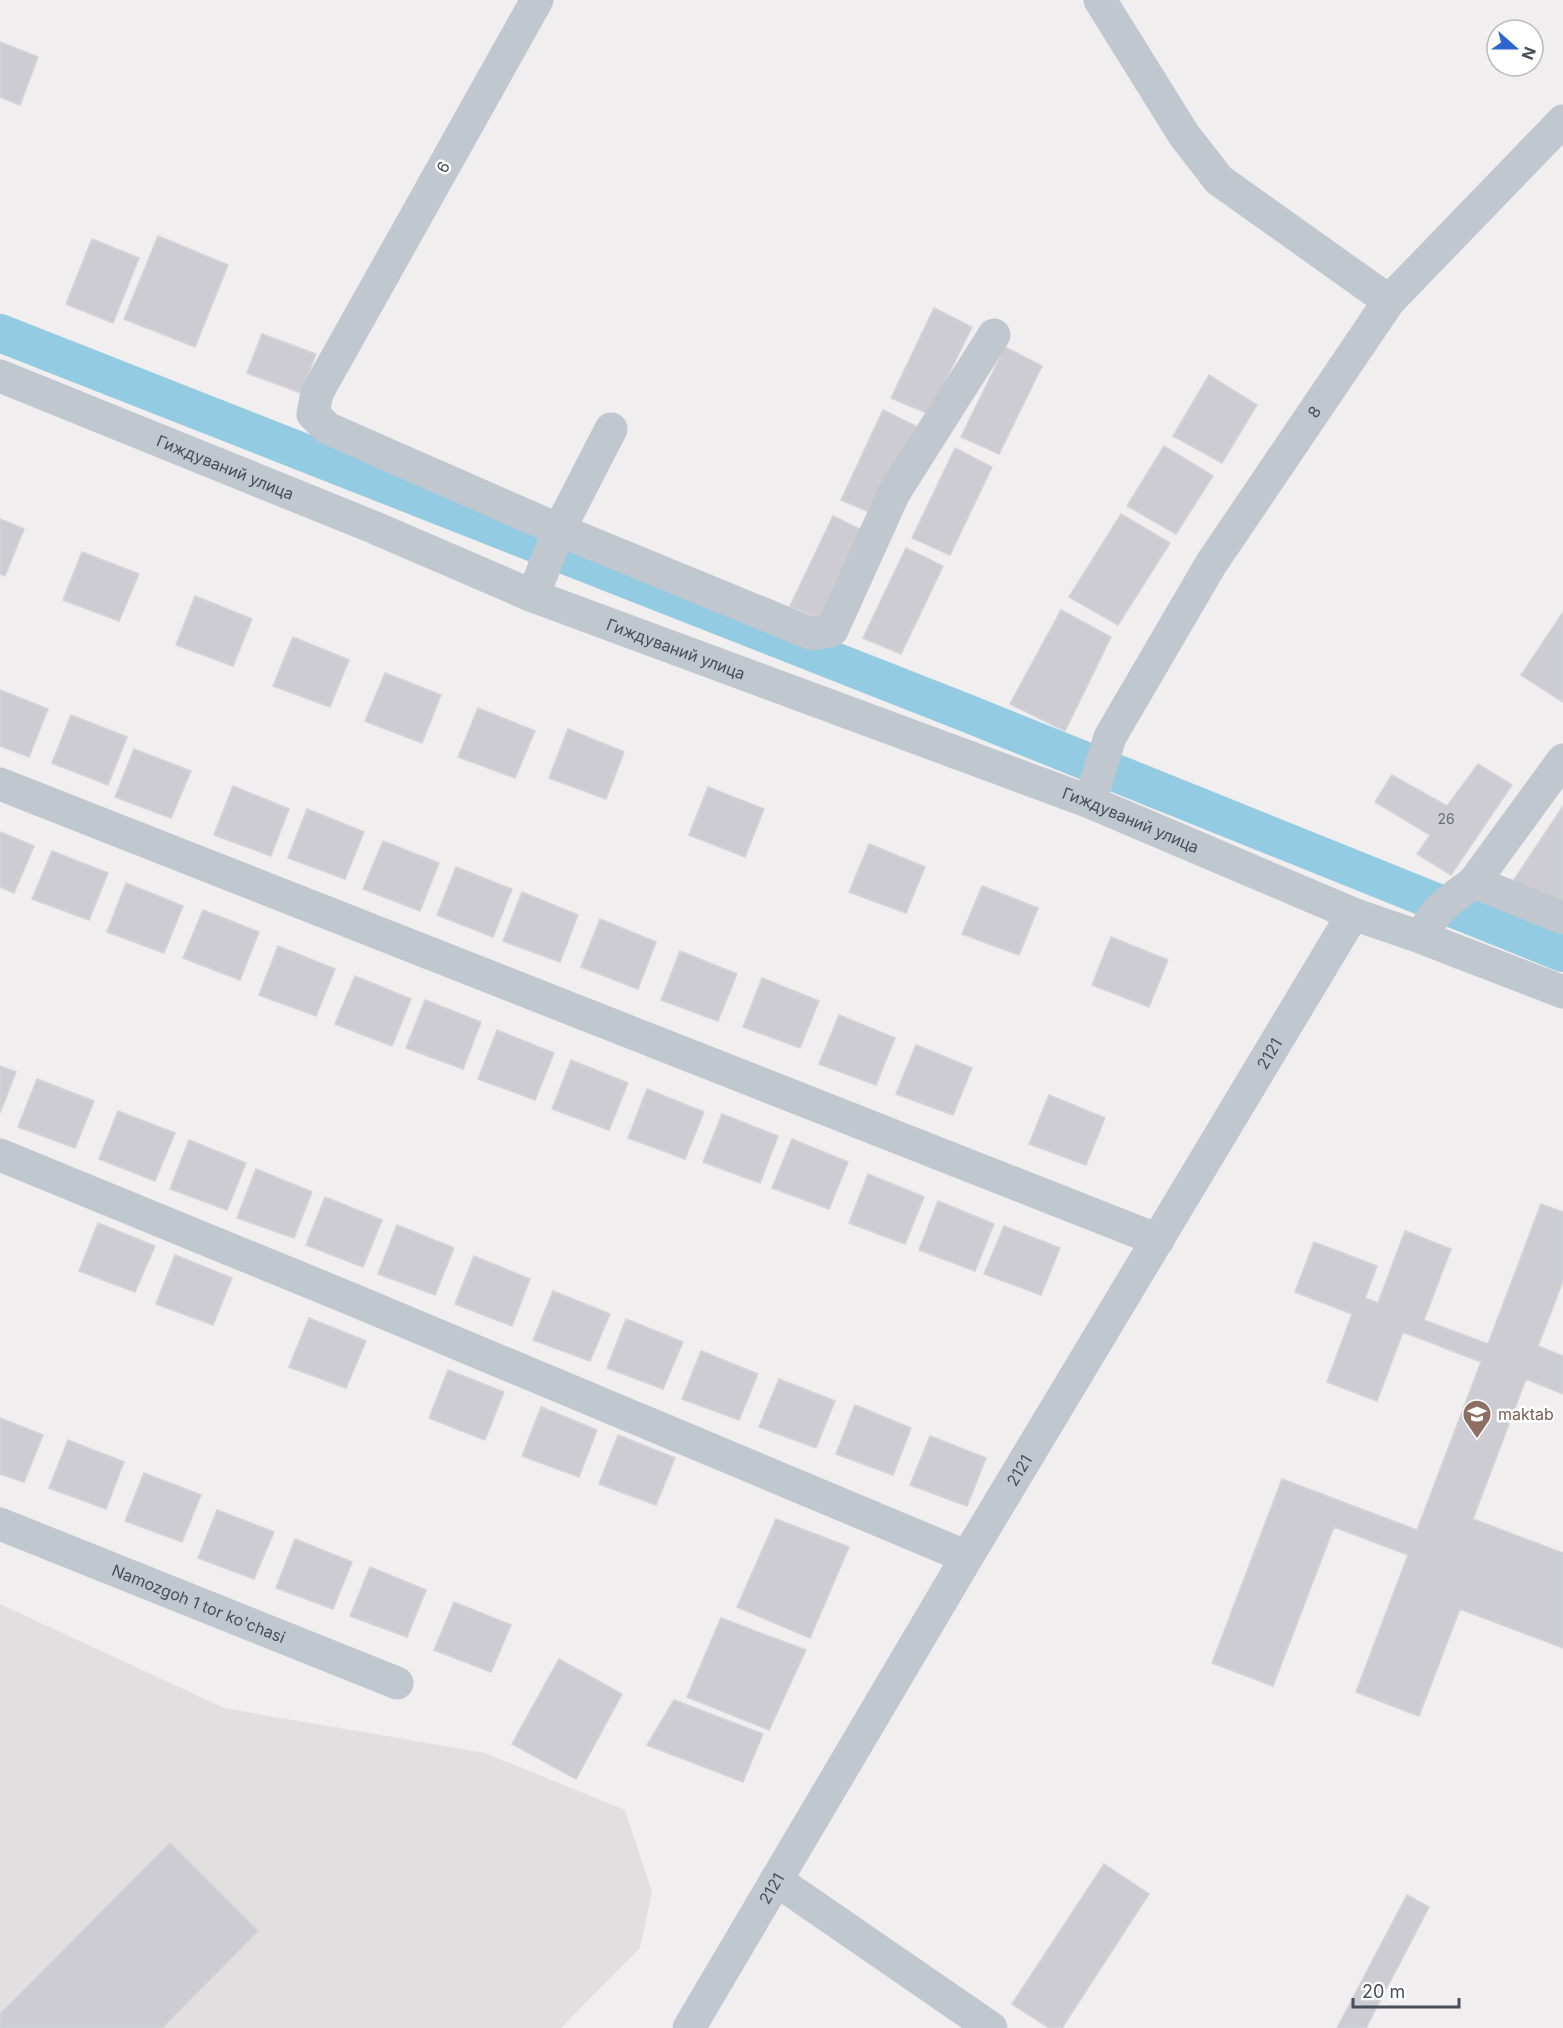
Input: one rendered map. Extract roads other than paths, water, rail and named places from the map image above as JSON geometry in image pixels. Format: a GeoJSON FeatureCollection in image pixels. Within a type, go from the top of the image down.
{"type":"FeatureCollection","features":[{"type":"Feature","properties":{"kind":"street"},"geometry":{"type":"LineString","coordinates":[[1100,0],[1184,135],[1219,180],[1389,301]]}},
{"type":"Feature","properties":{"kind":"street","name":"6"},"geometry":{"type":"LineString","coordinates":[[527,2],[350,336],[317,393],[313,414],[327,428],[556,537]]}},
{"type":"Feature","properties":{"kind":"street","name":"8"},"geometry":{"type":"LineString","coordinates":[[1090,802],[1110,737],[1211,564],[1389,301],[1563,121]]}},
{"type":"Feature","properties":{"kind":"street"},"geometry":{"type":"LineString","coordinates":[[556,537],[812,634],[832,630],[894,493],[994,335]]}},
{"type":"Feature","properties":{"kind":"street","name":"Гиждуваний улица"},"geometry":{"type":"LineString","coordinates":[[0,376],[535,591],[1090,802],[1353,914],[1425,932],[1563,992]]}},
{"type":"Feature","properties":{"kind":"street"},"geometry":{"type":"LineString","coordinates":[[535,591],[556,537],[611,429]]}},
{"type":"Feature","properties":{"kind":"street"},"geometry":{"type":"LineString","coordinates":[[1425,932],[1442,906],[1474,882],[1563,760]]}},
{"type":"Feature","properties":{"kind":"street"},"geometry":{"type":"LineString","coordinates":[[0,784],[1158,1240]]}},
{"type":"Feature","properties":{"kind":"street"},"geometry":{"type":"LineString","coordinates":[[1474,882],[1563,918]]}},
{"type":"Feature","properties":{"kind":"street","name":"2121"},"geometry":{"type":"LineString","coordinates":[[689,2028],[1353,914]]}},
{"type":"Feature","properties":{"kind":"street"},"geometry":{"type":"LineString","coordinates":[[0,1155],[968,1557]]}},
{"type":"Feature","properties":{"kind":"street","name":"Namozgoh 1 tor ko'chasi"},"geometry":{"type":"LineString","coordinates":[[0,1524],[397,1683]]}},
{"type":"Feature","properties":{"kind":"street"},"geometry":{"type":"LineString","coordinates":[[776,1880],[991,2028]]}},
{"type":"Feature","properties":{"kind":"waterway"},"geometry":{"type":"LineString","coordinates":[[0,333],[964,712],[1563,953]]}},
{"type":"Feature","properties":{"kind":"place","name":"maktab"},"geometry":{"type":"Point","coordinates":[1477,1440]}}]}
